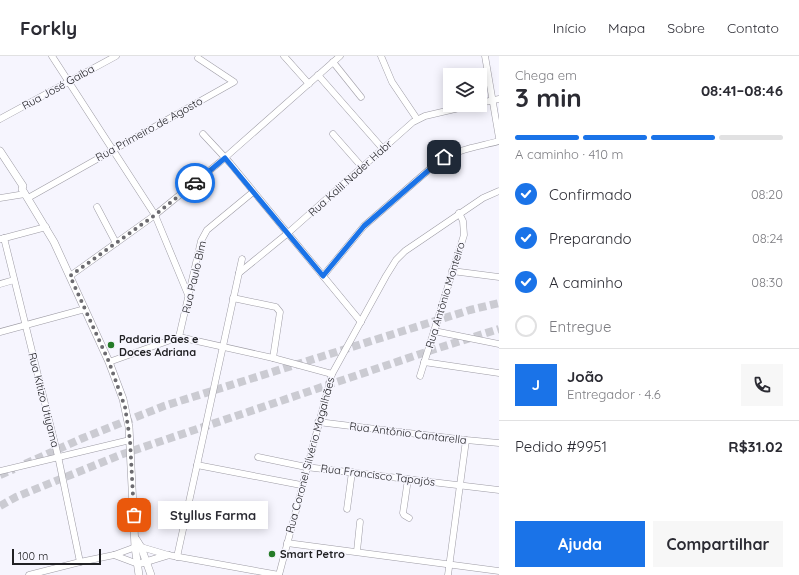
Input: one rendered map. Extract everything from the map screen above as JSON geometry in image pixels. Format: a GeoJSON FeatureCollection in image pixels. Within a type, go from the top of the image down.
{"type":"FeatureCollection","features":[{"type":"Feature","properties":{"kind":"main road"},"geometry":{"type":"LineString","coordinates":[[0,151],[54,242],[109,362],[124,404],[130,440],[136,539],[138,547],[151,575]]}},
{"type":"Feature","properties":{"kind":"main road"},"geometry":{"type":"LineString","coordinates":[[0,159],[19,188],[25,194]]}},
{"type":"Feature","properties":{"kind":"main road"},"geometry":{"type":"LineString","coordinates":[[138,547],[139,575]]}},
{"type":"Feature","properties":{"kind":"main road"},"geometry":{"type":"LineString","coordinates":[[138,564],[146,563],[168,555]]}},
{"type":"Feature","properties":{"kind":"street"},"geometry":{"type":"LineString","coordinates":[[52,56],[155,215],[189,297]]}},
{"type":"Feature","properties":{"kind":"street","name":"Rua José Gaiba"},"geometry":{"type":"LineString","coordinates":[[0,119],[116,56]]}},
{"type":"Feature","properties":{"kind":"street"},"geometry":{"type":"LineString","coordinates":[[284,56],[309,84]]}},
{"type":"Feature","properties":{"kind":"street"},"geometry":{"type":"LineString","coordinates":[[70,276],[155,215],[225,158],[340,56]]}},
{"type":"Feature","properties":{"kind":"street"},"geometry":{"type":"LineString","coordinates":[[485,56],[499,138]]}},
{"type":"Feature","properties":{"kind":"street"},"geometry":{"type":"LineString","coordinates":[[380,57],[392,82],[418,119]]}},
{"type":"Feature","properties":{"kind":"street","name":"Rua Primeiro de Agosto"},"geometry":{"type":"LineString","coordinates":[[25,194],[113,149],[234,82],[198,58]]}},
{"type":"Feature","properties":{"kind":"street"},"geometry":{"type":"LineString","coordinates":[[332,62],[361,97]]}},
{"type":"Feature","properties":{"kind":"street"},"geometry":{"type":"LineString","coordinates":[[318,75],[383,149]]}},
{"type":"Feature","properties":{"kind":"street"},"geometry":{"type":"LineString","coordinates":[[487,101],[499,99]]}},
{"type":"Feature","properties":{"kind":"street","name":"Rua Kalil Nader Habr"},"geometry":{"type":"LineString","coordinates":[[239,273],[288,233],[418,119],[445,112]]}},
{"type":"Feature","properties":{"kind":"street"},"geometry":{"type":"LineString","coordinates":[[203,134],[225,158],[361,322]]}},
{"type":"Feature","properties":{"kind":"street"},"geometry":{"type":"LineString","coordinates":[[333,134],[362,167]]}},
{"type":"Feature","properties":{"kind":"street"},"geometry":{"type":"LineString","coordinates":[[323,276],[364,226],[444,157],[499,142]]}},
{"type":"Feature","properties":{"kind":"street","name":"Rua Coronel Silvério Magalhães"},"geometry":{"type":"LineString","coordinates":[[279,575],[306,466],[332,374],[361,322],[399,256],[417,241],[459,213],[499,190]]}},
{"type":"Feature","properties":{"kind":"street","name":"Rua Paulo Bim"},"geometry":{"type":"LineString","coordinates":[[179,337],[201,241],[204,235],[207,230],[253,192]]}},
{"type":"Feature","properties":{"kind":"street"},"geometry":{"type":"LineString","coordinates":[[0,198],[25,194]]}},
{"type":"Feature","properties":{"kind":"street"},"geometry":{"type":"LineString","coordinates":[[98,207],[116,244]]}},
{"type":"Feature","properties":{"kind":"street","name":"Rua Antônio Monteiro"},"geometry":{"type":"LineString","coordinates":[[420,376],[464,235],[463,221],[459,213]]}},
{"type":"Feature","properties":{"kind":"street"},"geometry":{"type":"LineString","coordinates":[[2,239],[46,227]]}},
{"type":"Feature","properties":{"kind":"street","name":"Rua Kitizo Utiyama"},"geometry":{"type":"LineString","coordinates":[[2,239],[14,280],[58,456],[80,562]]}},
{"type":"Feature","properties":{"kind":"street"},"geometry":{"type":"LineString","coordinates":[[177,557],[242,259]]}},
{"type":"Feature","properties":{"kind":"street"},"geometry":{"type":"LineString","coordinates":[[452,271],[499,277]]}},
{"type":"Feature","properties":{"kind":"street"},"geometry":{"type":"LineString","coordinates":[[0,284],[14,280]]}},
{"type":"Feature","properties":{"kind":"street"},"geometry":{"type":"LineString","coordinates":[[233,298],[276,307],[278,309],[280,312],[273,358]]}},
{"type":"Feature","properties":{"kind":"street"},"geometry":{"type":"LineString","coordinates":[[0,332],[84,308]]}},
{"type":"Feature","properties":{"kind":"street"},"geometry":{"type":"LineString","coordinates":[[434,331],[499,344]]}},
{"type":"Feature","properties":{"kind":"street"},"geometry":{"type":"LineString","coordinates":[[109,362],[179,337],[273,358],[332,374]]}},
{"type":"Feature","properties":{"kind":"street"},"geometry":{"type":"LineString","coordinates":[[424,362],[499,373]]}},
{"type":"Feature","properties":{"kind":"street","name":"Rua Antônio Cantarella"},"geometry":{"type":"LineString","coordinates":[[318,422],[499,443]]}},
{"type":"Feature","properties":{"kind":"street"},"geometry":{"type":"LineString","coordinates":[[0,470],[130,440]]}},
{"type":"Feature","properties":{"kind":"street"},"geometry":{"type":"LineString","coordinates":[[448,575],[466,440]]}},
{"type":"Feature","properties":{"kind":"street","name":"Rua Francisco Tapajós"},"geometry":{"type":"LineString","coordinates":[[258,457],[306,466],[499,490]]}},
{"type":"Feature","properties":{"kind":"street"},"geometry":{"type":"LineString","coordinates":[[197,465],[302,485]]}},
{"type":"Feature","properties":{"kind":"street"},"geometry":{"type":"LineString","coordinates":[[347,509],[352,472]]}},
{"type":"Feature","properties":{"kind":"street"},"geometry":{"type":"LineString","coordinates":[[408,479],[403,513],[409,518]]}},
{"type":"Feature","properties":{"kind":"street"},"geometry":{"type":"LineString","coordinates":[[357,551],[360,522]]}},
{"type":"Feature","properties":{"kind":"street"},"geometry":{"type":"LineString","coordinates":[[287,543],[357,551],[499,571]]}},
{"type":"Feature","properties":{"kind":"street"},"geometry":{"type":"LineString","coordinates":[[29,575],[114,555],[138,547],[177,557],[279,575]]}},
{"type":"Feature","properties":{"kind":"street"},"geometry":{"type":"LineString","coordinates":[[114,555],[138,564]]}},
{"type":"Feature","properties":{"kind":"tunnel"},"geometry":{"type":"LineString","coordinates":[[25,464],[83,438],[164,406],[470,310],[499,303]]}},
{"type":"Feature","properties":{"kind":"tunnel"},"geometry":{"type":"LineString","coordinates":[[0,506],[16,497],[120,455],[432,350],[499,329]]}},
{"type":"Feature","properties":{"kind":"tunnel"},"geometry":{"type":"LineString","coordinates":[[0,475],[14,469]]}},
{"type":"Feature","properties":{"kind":"way so far"},"geometry":{"type":"LineString","coordinates":[[134,515],[129,427],[123,399],[109,362],[70,276],[155,215],[195,183]]}},
{"type":"Feature","properties":{"kind":"place","name":"Padaria Pães e Doces Adriana"},"geometry":{"type":"Point","coordinates":[111,345]}},
{"type":"Feature","properties":{"kind":"place","name":"Styllus Farma"},"geometry":{"type":"Point","coordinates":[134,515]}},
{"type":"Feature","properties":{"kind":"place","name":"Smart Petro"},"geometry":{"type":"Point","coordinates":[272,554]}},
{"type":"Feature","properties":{"kind":"route"},"geometry":{"type":"LineString","coordinates":[[195,183],[225,158],[323,276],[364,226],[444,157]]}}]}
